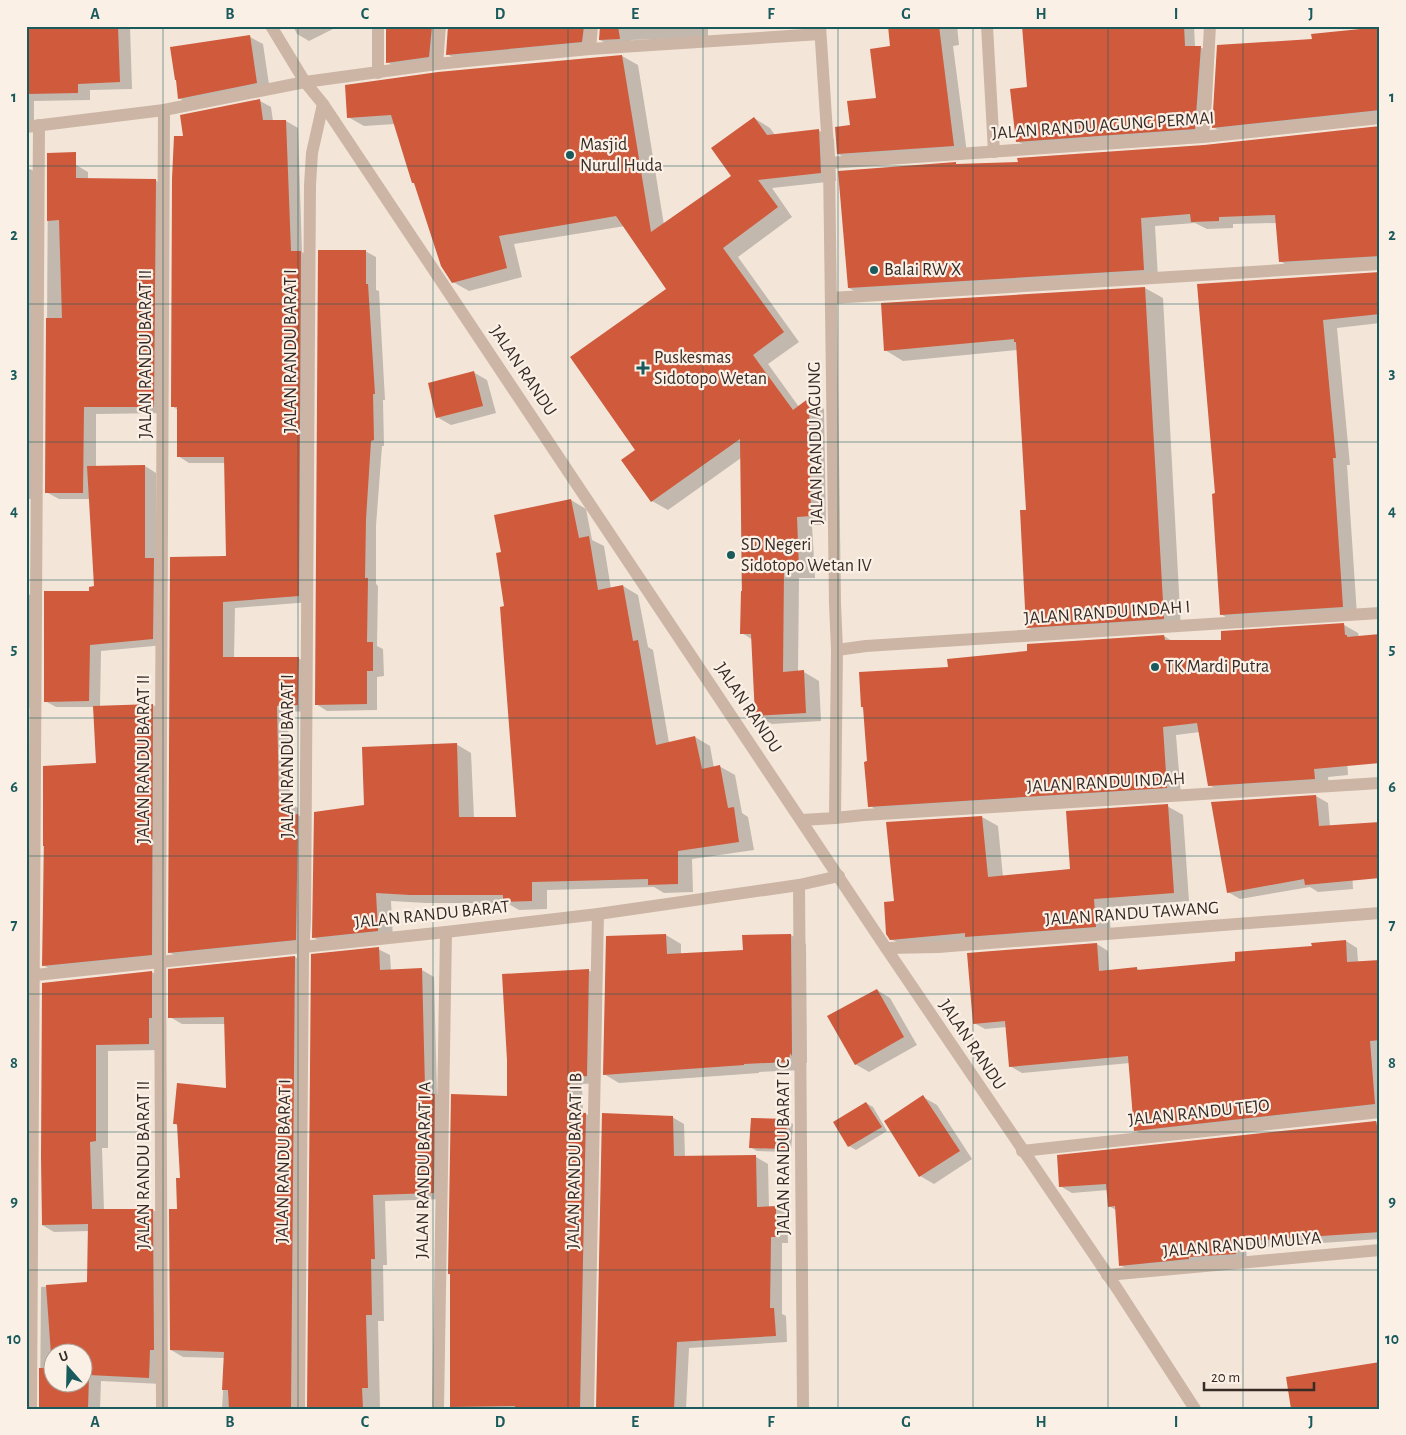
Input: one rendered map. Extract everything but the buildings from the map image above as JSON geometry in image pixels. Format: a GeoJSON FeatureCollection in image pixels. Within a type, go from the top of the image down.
{"type":"FeatureCollection","features":[{"type":"Feature","properties":{"kind":"street","name":"JALAN RANDU"},"geometry":{"type":"LineString","coordinates":[[271,26],[305,82],[324,104],[1195,1409]]}},
{"type":"Feature","properties":{"kind":"street"},"geometry":{"type":"LineString","coordinates":[[378,26],[378,73]]}},
{"type":"Feature","properties":{"kind":"street"},"geometry":{"type":"LineString","coordinates":[[437,64],[440,26]]}},
{"type":"Feature","properties":{"kind":"street"},"geometry":{"type":"LineString","coordinates":[[590,49],[592,26]]}},
{"type":"Feature","properties":{"kind":"street"},"geometry":{"type":"LineString","coordinates":[[987,26],[994,152]]}},
{"type":"Feature","properties":{"kind":"street"},"geometry":{"type":"LineString","coordinates":[[1203,137],[1210,26]]}},
{"type":"Feature","properties":{"kind":"street"},"geometry":{"type":"LineString","coordinates":[[31,1409],[32,126],[164,110],[305,82],[437,64],[759,32],[820,30]]}},
{"type":"Feature","properties":{"kind":"street","name":"JALAN RANDU AGUNG"},"geometry":{"type":"LineString","coordinates":[[820,30],[829,163],[837,650],[835,818]]}},
{"type":"Feature","properties":{"kind":"street","name":"JALAN RANDU BARAT I"},"geometry":{"type":"LineString","coordinates":[[299,1409],[305,911],[310,186],[312,154],[324,104]]}},
{"type":"Feature","properties":{"kind":"street","name":"JALAN RANDU BARAT II"},"geometry":{"type":"LineString","coordinates":[[162,1409],[161,962],[164,110]]}},
{"type":"Feature","properties":{"kind":"street","name":"JALAN RANDU AGUNG PERMAI"},"geometry":{"type":"LineString","coordinates":[[829,163],[1203,137],[1380,118]]}},
{"type":"Feature","properties":{"kind":"street"},"geometry":{"type":"LineString","coordinates":[[831,298],[1380,264]]}},
{"type":"Feature","properties":{"kind":"street","name":"JALAN RANDU INDAH I"},"geometry":{"type":"LineString","coordinates":[[837,650],[866,646],[1380,613]]}},
{"type":"Feature","properties":{"kind":"street","name":"JALAN RANDU INDAH"},"geometry":{"type":"LineString","coordinates":[[835,818],[1380,784]]}},
{"type":"Feature","properties":{"kind":"street"},"geometry":{"type":"LineString","coordinates":[[802,820],[835,818]]}},
{"type":"Feature","properties":{"kind":"street","name":"JALAN RANDU BARAT"},"geometry":{"type":"LineString","coordinates":[[30,975],[446,932],[598,914],[800,885],[839,876]]}},
{"type":"Feature","properties":{"kind":"street","name":"JALAN RANDU BARAT I C"},"geometry":{"type":"LineString","coordinates":[[800,885],[803,1409]]}},
{"type":"Feature","properties":{"kind":"street","name":"JALAN RANDU TAWANG"},"geometry":{"type":"LineString","coordinates":[[886,948],[938,946],[1380,913]]}},
{"type":"Feature","properties":{"kind":"street","name":"JALAN RANDU BARAT I B"},"geometry":{"type":"LineString","coordinates":[[588,1409],[598,914]]}},
{"type":"Feature","properties":{"kind":"street","name":"JALAN RANDU BARAT I A"},"geometry":{"type":"LineString","coordinates":[[438,1409],[446,932]]}},
{"type":"Feature","properties":{"kind":"street","name":"JALAN RANDU TEJO"},"geometry":{"type":"LineString","coordinates":[[1022,1150],[1380,1112]]}},
{"type":"Feature","properties":{"kind":"street","name":"JALAN RANDU MULYA"},"geometry":{"type":"LineString","coordinates":[[1107,1275],[1380,1250]]}},
{"type":"Feature","properties":{"kind":"place","name":"Masjid Nurul Huda"},"geometry":{"type":"Point","coordinates":[570,155]}},
{"type":"Feature","properties":{"kind":"place","name":"Balai RW X"},"geometry":{"type":"Point","coordinates":[874,270]}},
{"type":"Feature","properties":{"kind":"place","name":"Puskesmas Sidotopo Wetan"},"geometry":{"type":"Point","coordinates":[643,368]}},
{"type":"Feature","properties":{"kind":"place","name":"SD Negeri Sidotopo Wetan IV"},"geometry":{"type":"Point","coordinates":[731,555]}},
{"type":"Feature","properties":{"kind":"place","name":"TK Mardi Putra"},"geometry":{"type":"Point","coordinates":[1155,667]}}]}
